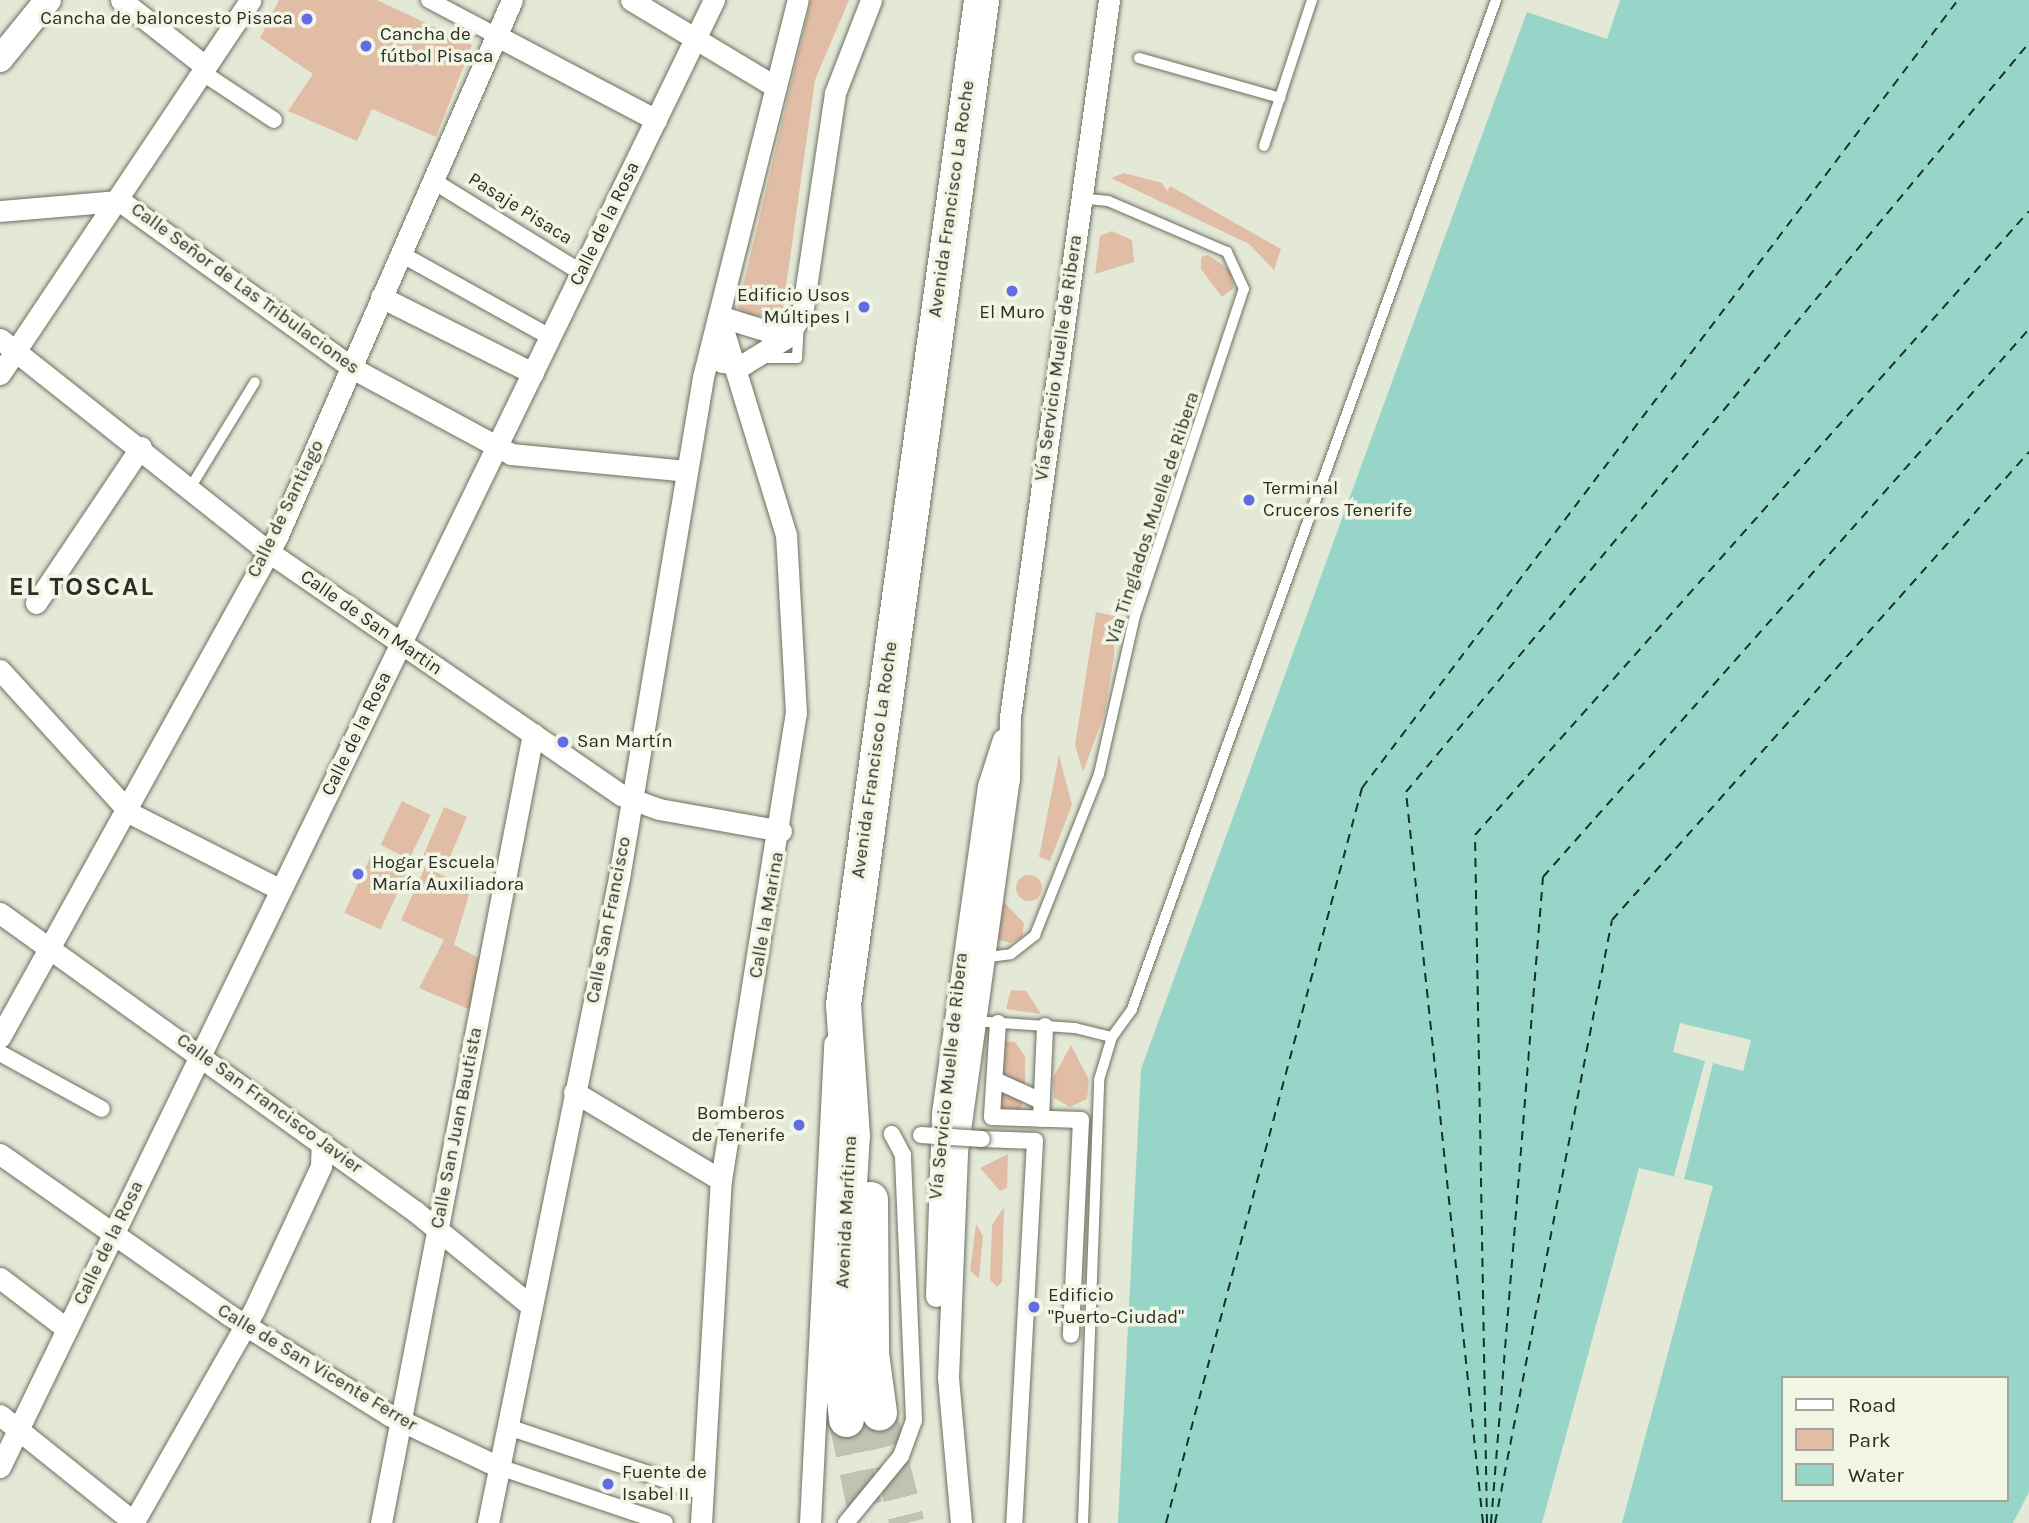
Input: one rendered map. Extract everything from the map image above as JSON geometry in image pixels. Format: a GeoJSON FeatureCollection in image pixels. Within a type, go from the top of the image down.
{"type":"FeatureCollection","features":[{"type":"Feature","properties":{"kind":"main road","name":"Avenida Francisco La Roche"},"geometry":{"type":"LineString","coordinates":[[851,1005],[981,0]]}},
{"type":"Feature","properties":{"kind":"main road","name":"Avenida Francisco La Roche"},"geometry":{"type":"LineString","coordinates":[[851,1005],[1002,0]]}},
{"type":"Feature","properties":{"kind":"main road","name":"Avenida Marítima"},"geometry":{"type":"LineString","coordinates":[[851,1005],[852,1136],[839,1352],[862,1415]]}},
{"type":"Feature","properties":{"kind":"street"},"geometry":{"type":"LineString","coordinates":[[0,59],[48,0]]}},
{"type":"Feature","properties":{"kind":"street"},"geometry":{"type":"LineString","coordinates":[[121,0],[204,70],[274,120]]}},
{"type":"Feature","properties":{"kind":"street"},"geometry":{"type":"LineString","coordinates":[[0,374],[8,345],[120,201],[250,0]]}},
{"type":"Feature","properties":{"kind":"street"},"geometry":{"type":"LineString","coordinates":[[429,0],[656,120]]}},
{"type":"Feature","properties":{"kind":"street","name":"Calle de Santiago"},"geometry":{"type":"LineString","coordinates":[[1,1032],[122,807],[269,552],[381,297],[435,182],[512,0]]}},
{"type":"Feature","properties":{"kind":"street"},"geometry":{"type":"LineString","coordinates":[[631,0],[776,87]]}},
{"type":"Feature","properties":{"kind":"street","name":"Calle de la Rosa"},"geometry":{"type":"LineString","coordinates":[[0,1467],[714,0]]}},
{"type":"Feature","properties":{"kind":"street","name":"Calle San Francisco"},"geometry":{"type":"LineString","coordinates":[[488,1523],[633,801],[706,359],[798,0]]}},
{"type":"Feature","properties":{"kind":"street"},"geometry":{"type":"LineString","coordinates":[[706,359],[734,363],[756,357],[786,338],[799,320],[835,93],[871,0]]}},
{"type":"Feature","properties":{"kind":"street","name":"Vía Servicio Muelle de Ribera"},"geometry":{"type":"LineString","coordinates":[[950,1523],[939,1436],[934,1229],[972,958],[988,786],[1010,717],[1109,0]]}},
{"type":"Feature","properties":{"kind":"street","name":"Pasaje Pisaca"},"geometry":{"type":"LineString","coordinates":[[435,182],[582,273]]}},
{"type":"Feature","properties":{"kind":"street"},"geometry":{"type":"LineString","coordinates":[[0,211],[120,201]]}},
{"type":"Feature","properties":{"kind":"street","name":"Calle Señor de Las Tribulaciones"},"geometry":{"type":"LineString","coordinates":[[120,201],[352,368],[497,447],[521,456],[686,471]]}},
{"type":"Feature","properties":{"kind":"street"},"geometry":{"type":"LineString","coordinates":[[401,254],[550,337]]}},
{"type":"Feature","properties":{"kind":"street"},"geometry":{"type":"LineString","coordinates":[[381,297],[533,373]]}},
{"type":"Feature","properties":{"kind":"street"},"geometry":{"type":"LineString","coordinates":[[719,316],[770,332],[799,320]]}},
{"type":"Feature","properties":{"kind":"street","name":"Calle la Marina"},"geometry":{"type":"LineString","coordinates":[[701,1523],[721,1180],[781,831],[796,713],[789,551],[719,316]]}},
{"type":"Feature","properties":{"kind":"street","name":"Calle de San Martin"},"geometry":{"type":"LineString","coordinates":[[8,345],[141,447],[269,552],[633,801],[781,831]]}},
{"type":"Feature","properties":{"kind":"street"},"geometry":{"type":"LineString","coordinates":[[36,603],[141,447]]}},
{"type":"Feature","properties":{"kind":"street"},"geometry":{"type":"LineString","coordinates":[[0,670],[122,807],[281,890]]}},
{"type":"Feature","properties":{"kind":"street","name":"Calle San Juan Bautista"},"geometry":{"type":"LineString","coordinates":[[381,1523],[533,734]]}},
{"type":"Feature","properties":{"kind":"street","name":"Calle San Francisco Javier"},"geometry":{"type":"LineString","coordinates":[[0,913],[322,1143],[530,1305]]}},
{"type":"Feature","properties":{"kind":"street","name":"Avenida Francisco La Roche"},"geometry":{"type":"LineString","coordinates":[[810,1523],[830,1066],[851,1005]]}},
{"type":"Feature","properties":{"kind":"street","name":"Vía Servicio Muelle de Ribera"},"geometry":{"type":"LineString","coordinates":[[961,1523],[948,1332],[964,1021]]}},
{"type":"Feature","properties":{"kind":"street"},"geometry":{"type":"LineString","coordinates":[[998,1023],[992,1117],[1081,1120],[1071,1335]]}},
{"type":"Feature","properties":{"kind":"street"},"geometry":{"type":"LineString","coordinates":[[1041,1119],[1045,1026]]}},
{"type":"Feature","properties":{"kind":"street"},"geometry":{"type":"LineString","coordinates":[[0,1053],[102,1109]]}},
{"type":"Feature","properties":{"kind":"street"},"geometry":{"type":"LineString","coordinates":[[995,1080],[1041,1101]]}},
{"type":"Feature","properties":{"kind":"street"},"geometry":{"type":"LineString","coordinates":[[574,1092],[721,1180]]}},
{"type":"Feature","properties":{"kind":"street"},"geometry":{"type":"LineString","coordinates":[[846,1523],[901,1456],[914,1420],[904,1155],[889,1133],[1035,1141],[1014,1523]]}},
{"type":"Feature","properties":{"kind":"street"},"geometry":{"type":"LineString","coordinates":[[0,1415],[134,1523],[245,1326],[321,1166],[322,1143]]}},
{"type":"Feature","properties":{"kind":"street","name":"Calle de San Vicente Ferrer"},"geometry":{"type":"LineString","coordinates":[[0,1154],[112,1237],[245,1326],[400,1421],[499,1467],[665,1523]]}},
{"type":"Feature","properties":{"kind":"street"},"geometry":{"type":"LineString","coordinates":[[0,1278],[67,1329]]}},
{"type":"Feature","properties":{"kind":"street"},"geometry":{"type":"LineString","coordinates":[[508,1427],[702,1492]]}},
{"type":"Feature","properties":{"kind":"lane"},"geometry":{"type":"LineString","coordinates":[[1264,146],[1312,0]]}},
{"type":"Feature","properties":{"kind":"lane"},"geometry":{"type":"LineString","coordinates":[[1083,1523],[1100,1080],[1112,1037],[1132,1009],[1496,0]]}},
{"type":"Feature","properties":{"kind":"lane"},"geometry":{"type":"LineString","coordinates":[[1139,58],[1280,98]]}},
{"type":"Feature","properties":{"kind":"lane","name":"Vía Tinglados Muelle de Ribera"},"geometry":{"type":"LineString","coordinates":[[972,958],[1012,954],[1028,943],[1100,774],[1135,616],[1244,289],[1227,252],[1108,201],[1081,198]]}},
{"type":"Feature","properties":{"kind":"lane"},"geometry":{"type":"LineString","coordinates":[[797,358],[799,320]]}},
{"type":"Feature","properties":{"kind":"lane"},"geometry":{"type":"LineString","coordinates":[[756,357],[797,358],[809,362]]}},
{"type":"Feature","properties":{"kind":"lane"},"geometry":{"type":"LineString","coordinates":[[190,488],[256,382]]}},
{"type":"Feature","properties":{"kind":"lane"},"geometry":{"type":"LineString","coordinates":[[964,1021],[1045,1026],[1112,1037]]}},
{"type":"Feature","properties":{"kind":"green space"},"geometry":{"type":"Polygon","coordinates":[[[279,0],[377,0],[472,45],[436,137],[372,109],[357,141],[288,111],[313,74],[260,38],[279,0]]]}},
{"type":"Feature","properties":{"kind":"green space"},"geometry":{"type":"Polygon","coordinates":[[[811,0],[849,0],[815,80],[783,308],[773,316],[744,315],[738,307],[811,0]]]}},
{"type":"Feature","properties":{"kind":"green space"},"geometry":{"type":"Polygon","coordinates":[[[1124,173],[1162,183],[1167,191],[1170,186],[1281,249],[1274,270],[1249,244],[1111,178],[1124,173]]]}},
{"type":"Feature","properties":{"kind":"green space"},"geometry":{"type":"Polygon","coordinates":[[[1112,231],[1132,240],[1134,262],[1095,274],[1100,236],[1112,231]]]}},
{"type":"Feature","properties":{"kind":"green space"},"geometry":{"type":"Polygon","coordinates":[[[1208,255],[1230,270],[1234,288],[1222,297],[1201,269],[1201,257],[1208,255]]]}},
{"type":"Feature","properties":{"kind":"green space"},"geometry":{"type":"Polygon","coordinates":[[[1096,612],[1115,616],[1114,656],[1105,712],[1083,772],[1075,745],[1096,612]]]}},
{"type":"Feature","properties":{"kind":"green space"},"geometry":{"type":"Polygon","coordinates":[[[1059,755],[1072,805],[1050,861],[1039,857],[1059,755]]]}},
{"type":"Feature","properties":{"kind":"green space"},"geometry":{"type":"Polygon","coordinates":[[[402,801],[431,815],[409,859],[381,845],[402,801]]]}},
{"type":"Feature","properties":{"kind":"green space"},"geometry":{"type":"Polygon","coordinates":[[[444,807],[467,817],[446,866],[423,856],[444,807]]]}},
{"type":"Feature","properties":{"kind":"green space"},"geometry":{"type":"Polygon","coordinates":[[[373,851],[409,868],[381,930],[344,913],[373,851]]]}},
{"type":"Feature","properties":{"kind":"green space"},"geometry":{"type":"Polygon","coordinates":[[[425,867],[471,888],[454,945],[486,962],[473,1011],[419,988],[444,940],[401,920],[425,867]]]}},
{"type":"Feature","properties":{"kind":"green space"},"geometry":{"type":"Polygon","coordinates":[[[1029,875],[1038,879],[1042,888],[1038,897],[1029,901],[1020,897],[1016,888],[1020,879],[1029,875]]]}},
{"type":"Feature","properties":{"kind":"green space"},"geometry":{"type":"Polygon","coordinates":[[[999,897],[1024,923],[1022,937],[1010,943],[995,938],[999,897]]]}},
{"type":"Feature","properties":{"kind":"green space"},"geometry":{"type":"Polygon","coordinates":[[[1011,990],[1026,991],[1041,1014],[1006,1009],[1011,990]]]}},
{"type":"Feature","properties":{"kind":"green space"},"geometry":{"type":"Polygon","coordinates":[[[1003,1041],[1015,1042],[1025,1056],[1025,1085],[1003,1076],[1003,1041]]]}},
{"type":"Feature","properties":{"kind":"green space"},"geometry":{"type":"Polygon","coordinates":[[[1071,1045],[1089,1080],[1087,1099],[1070,1107],[1054,1098],[1053,1078],[1071,1045]]]}},
{"type":"Feature","properties":{"kind":"green space"},"geometry":{"type":"Polygon","coordinates":[[[1010,1091],[1018,1095],[1022,1103],[1018,1111],[1010,1115],[1002,1111],[998,1103],[1002,1095],[1010,1091]]]}},
{"type":"Feature","properties":{"kind":"green space"},"geometry":{"type":"Polygon","coordinates":[[[1008,1154],[1007,1188],[1000,1191],[980,1168],[1008,1154]]]}},
{"type":"Feature","properties":{"kind":"green space"},"geometry":{"type":"Polygon","coordinates":[[[1004,1207],[1002,1282],[997,1287],[990,1280],[992,1225],[1004,1207]]]}},
{"type":"Feature","properties":{"kind":"green space"},"geometry":{"type":"Polygon","coordinates":[[[976,1224],[983,1236],[979,1278],[970,1271],[976,1224]]]}},
{"type":"Feature","properties":{"kind":"water"},"geometry":{"type":"Polygon","coordinates":[[[1620,0],[2029,0],[2029,1492],[2013,1523],[1622,1523],[1713,1186],[1639,1168],[1542,1523],[1118,1523],[1141,1069],[1527,12],[1607,39],[1620,0]]]}},
{"type":"Feature","properties":{"kind":"pier"},"geometry":{"type":"Polygon","coordinates":[[[1680,1023],[1751,1040],[1743,1071],[1713,1063],[1684,1179],[1674,1176],[1705,1061],[1673,1052],[1680,1023]]]}},
{"type":"Feature","properties":{"kind":"ferry route"},"geometry":{"type":"LineString","coordinates":[[1166,1523],[1362,788],[1958,0]]}},
{"type":"Feature","properties":{"kind":"ferry route"},"geometry":{"type":"LineString","coordinates":[[1483,1523],[1406,792],[2029,43]]}},
{"type":"Feature","properties":{"kind":"ferry route"},"geometry":{"type":"LineString","coordinates":[[1487,1523],[1475,835],[2029,211]]}},
{"type":"Feature","properties":{"kind":"ferry route"},"geometry":{"type":"LineString","coordinates":[[1491,1523],[1543,877],[2029,329]]}},
{"type":"Feature","properties":{"kind":"ferry route"},"geometry":{"type":"LineString","coordinates":[[1495,1523],[1612,920],[2029,452]]}},
{"type":"Feature","properties":{"kind":"tunnel"},"geometry":{"type":"LineString","coordinates":[[879,1412],[907,1523]]}},
{"type":"Feature","properties":{"kind":"tunnel"},"geometry":{"type":"LineString","coordinates":[[846,1419],[868,1523]]}},
{"type":"Feature","properties":{"kind":"place","name":"Cancha de baloncesto Pisaca"},"geometry":{"type":"Point","coordinates":[307,19]}},
{"type":"Feature","properties":{"kind":"place","name":"Cancha de fútbol Pisaca"},"geometry":{"type":"Point","coordinates":[366,46]}},
{"type":"Feature","properties":{"kind":"place","name":"El Muro"},"geometry":{"type":"Point","coordinates":[1012,291]}},
{"type":"Feature","properties":{"kind":"place","name":"Edificio Usos Múltipes I"},"geometry":{"type":"Point","coordinates":[864,307]}},
{"type":"Feature","properties":{"kind":"place","name":"Terminal Cruceros Tenerife"},"geometry":{"type":"Point","coordinates":[1249,500]}},
{"type":"Feature","properties":{"kind":"place","name":"San Martín"},"geometry":{"type":"Point","coordinates":[563,742]}},
{"type":"Feature","properties":{"kind":"place","name":"Hogar Escuela María Auxiliadora"},"geometry":{"type":"Point","coordinates":[358,874]}},
{"type":"Feature","properties":{"kind":"place","name":"Bomberos de Tenerife"},"geometry":{"type":"Point","coordinates":[799,1125]}},
{"type":"Feature","properties":{"kind":"place","name":"Edificio \"Puerto-Ciudad\""},"geometry":{"type":"Point","coordinates":[1034,1307]}},
{"type":"Feature","properties":{"kind":"place","name":"Fuente de Isabel II"},"geometry":{"type":"Point","coordinates":[608,1484]}},
{"type":"Feature","properties":{"kind":"district","name":"EL TOSCAL"},"geometry":{"type":"Point","coordinates":[82,587]}}]}
